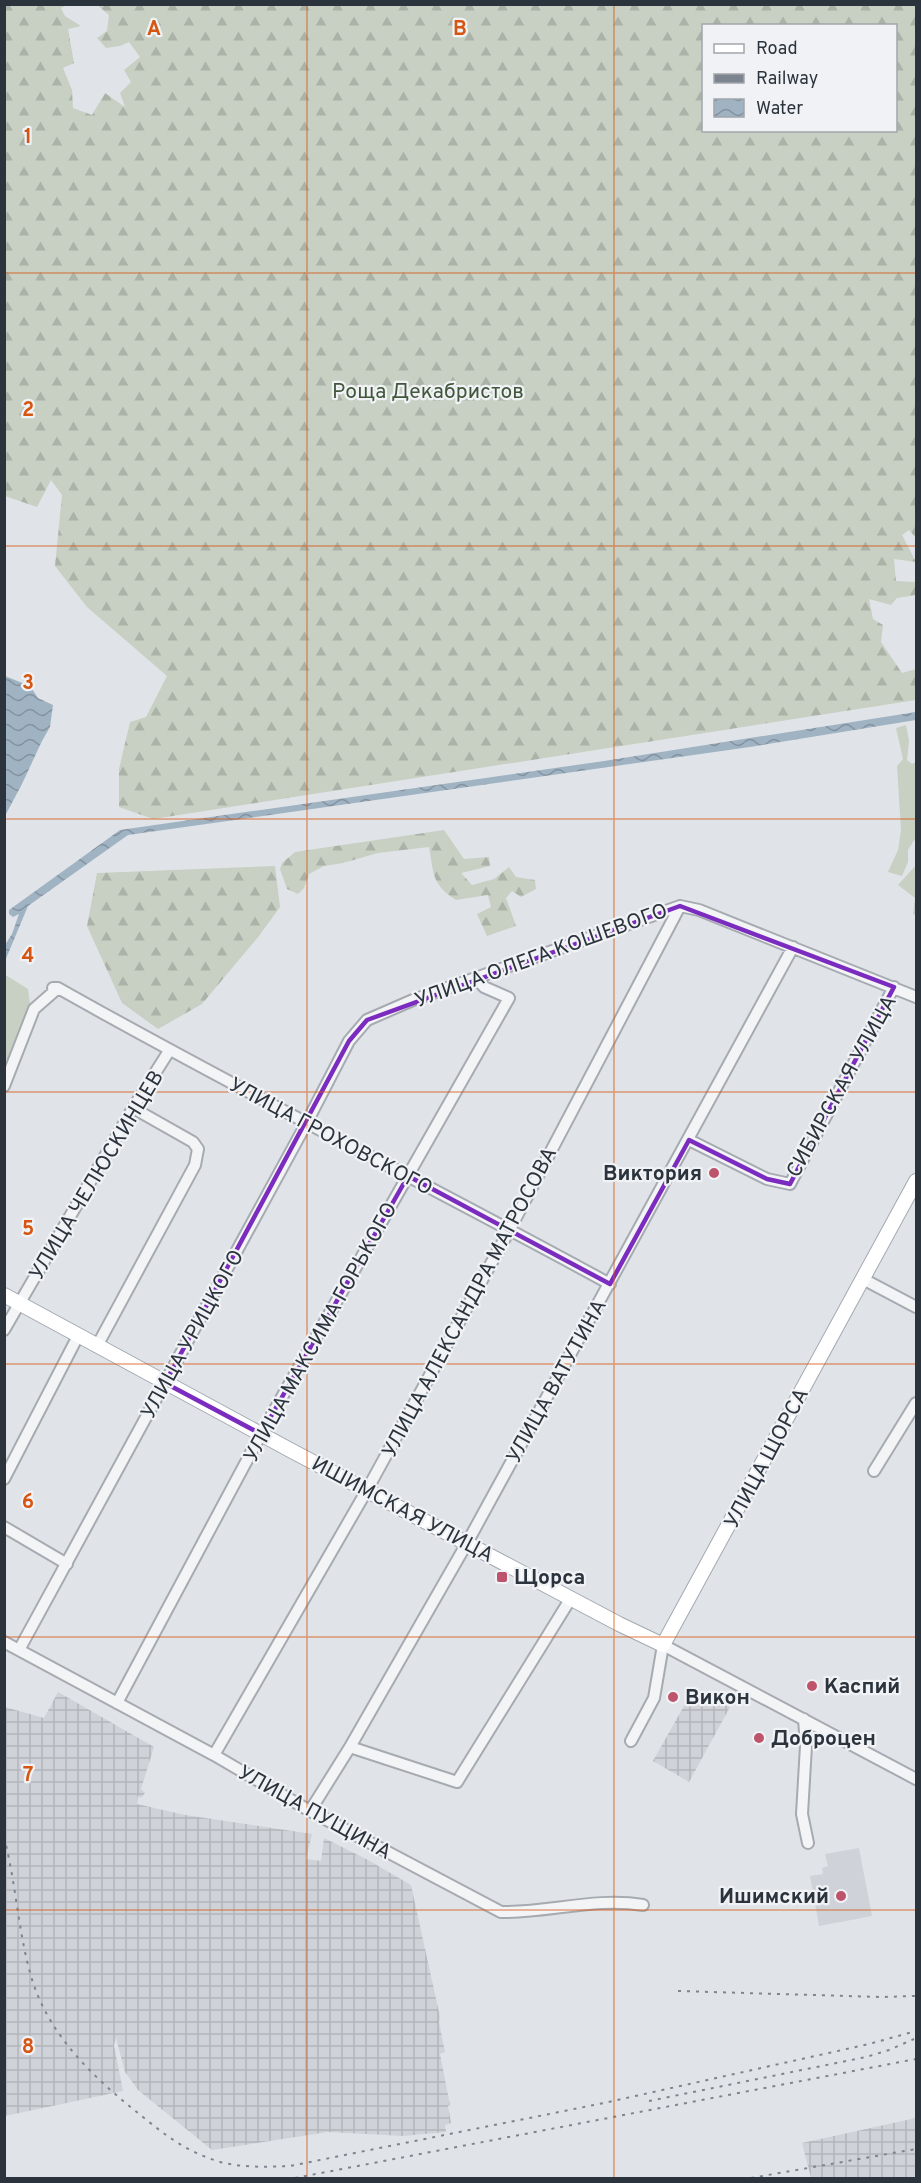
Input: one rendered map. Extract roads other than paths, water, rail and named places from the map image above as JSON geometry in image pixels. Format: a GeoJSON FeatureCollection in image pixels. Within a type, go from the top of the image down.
{"type":"FeatureCollection","features":[{"type":"Feature","properties":{"kind":"main road","name":"УЛИЦА ЩОРСА"},"geometry":{"type":"LineString","coordinates":[[663,1645],[916,1181]]}},
{"type":"Feature","properties":{"kind":"main road","name":"ИШИМСКАЯ УЛИЦА"},"geometry":{"type":"LineString","coordinates":[[4,1295],[261,1434],[663,1645]]}},
{"type":"Feature","properties":{"kind":"street","name":"УЛИЦА ОЛЕГА КОШЕВОГО"},"geometry":{"type":"LineString","coordinates":[[368,1020],[413,1000],[680,906],[699,910],[916,997]]}},
{"type":"Feature","properties":{"kind":"street","name":"УЛИЦА АЛЕКСАНДРА МАТРОСОВА"},"geometry":{"type":"LineString","coordinates":[[214,1755],[367,1490],[510,1229],[680,906]]}},
{"type":"Feature","properties":{"kind":"street","name":"УЛИЦА ВАТУТИНА"},"geometry":{"type":"LineString","coordinates":[[310,1811],[350,1748],[467,1543],[794,947]]}},
{"type":"Feature","properties":{"kind":"street","name":"УЛИЦА МАКСИМА ГОРЬКОГО"},"geometry":{"type":"LineString","coordinates":[[117,1703],[261,1434],[509,998],[484,987],[476,978]]}},
{"type":"Feature","properties":{"kind":"street","name":"СИБИРСКАЯ УЛИЦА"},"geometry":{"type":"LineString","coordinates":[[689,1140],[767,1179],[790,1184],[894,987]]}},
{"type":"Feature","properties":{"kind":"street","name":"УЛИЦА ГРОХОВСКОГО"},"geometry":{"type":"LineString","coordinates":[[4,1086],[34,1009],[55,988],[169,1051],[510,1229],[610,1284]]}},
{"type":"Feature","properties":{"kind":"street","name":"УЛИЦА УРИЦКОГО"},"geometry":{"type":"LineString","coordinates":[[19,1650],[349,1041],[368,1020]]}},
{"type":"Feature","properties":{"kind":"street","name":"УЛИЦА ЧЕЛЮСКИНЦЕВ"},"geometry":{"type":"LineString","coordinates":[[4,1330],[169,1051]]}},
{"type":"Feature","properties":{"kind":"street"},"geometry":{"type":"LineString","coordinates":[[97,1346],[195,1165],[198,1149],[193,1142],[134,1108]]}},
{"type":"Feature","properties":{"kind":"street"},"geometry":{"type":"LineString","coordinates":[[863,1279],[916,1307]]}},
{"type":"Feature","properties":{"kind":"street"},"geometry":{"type":"LineString","coordinates":[[4,1479],[78,1336]]}},
{"type":"Feature","properties":{"kind":"street"},"geometry":{"type":"LineString","coordinates":[[874,1471],[916,1403]]}},
{"type":"Feature","properties":{"kind":"street"},"geometry":{"type":"LineString","coordinates":[[4,1527],[67,1564]]}},
{"type":"Feature","properties":{"kind":"street"},"geometry":{"type":"LineString","coordinates":[[350,1748],[457,1782],[572,1598]]}},
{"type":"Feature","properties":{"kind":"street","name":"УЛИЦА ПУЩИНА"},"geometry":{"type":"LineString","coordinates":[[4,1642],[214,1755],[310,1811],[501,1912],[527,1912],[608,1902],[643,1905]]}},
{"type":"Feature","properties":{"kind":"street","name":"ИШИМСКАЯ УЛИЦА"},"geometry":{"type":"LineString","coordinates":[[663,1645],[916,1779]]}},
{"type":"Feature","properties":{"kind":"street","name":"УЛИЦА ЩОРСА"},"geometry":{"type":"LineString","coordinates":[[631,1741],[654,1698],[663,1645]]}},
{"type":"Feature","properties":{"kind":"street"},"geometry":{"type":"LineString","coordinates":[[804,1719],[806,1746],[802,1814],[808,1843]]}},
{"type":"Feature","properties":{"kind":"water"},"geometry":{"type":"Polygon","coordinates":[[[5,676],[30,686],[38,698],[53,705],[50,727],[5,816],[5,676]]]}},
{"type":"Feature","properties":{"kind":"water"},"geometry":{"type":"Polygon","coordinates":[[[916,712],[916,720],[750,747],[128,835],[28,906],[5,961],[5,945],[12,934],[19,914],[13,917],[9,914],[9,910],[120,830],[604,761],[916,712]]]}},
{"type":"Feature","properties":{"kind":"railway"},"geometry":{"type":"LineString","coordinates":[[4,1837],[31,1976],[49,2018],[62,2037],[91,2072],[160,2131],[196,2153],[235,2165],[290,2166],[604,2103],[869,2044],[916,2031]]}},
{"type":"Feature","properties":{"kind":"railway"},"geometry":{"type":"LineString","coordinates":[[678,1991],[916,1996]]}},
{"type":"Feature","properties":{"kind":"railway"},"geometry":{"type":"LineString","coordinates":[[649,2101],[866,2057],[914,2039]]}},
{"type":"Feature","properties":{"kind":"railway"},"geometry":{"type":"LineString","coordinates":[[295,2178],[916,2059]]}},
{"type":"Feature","properties":{"kind":"railway"},"geometry":{"type":"LineString","coordinates":[[751,2178],[916,2149]]}},
{"type":"Feature","properties":{"kind":"place","name":"Виктория"},"geometry":{"type":"Point","coordinates":[714,1173]}},
{"type":"Feature","properties":{"kind":"place","name":"Щорса"},"geometry":{"type":"Point","coordinates":[502,1577]}},
{"type":"Feature","properties":{"kind":"place","name":"Каспий"},"geometry":{"type":"Point","coordinates":[812,1686]}},
{"type":"Feature","properties":{"kind":"place","name":"Викон"},"geometry":{"type":"Point","coordinates":[673,1697]}},
{"type":"Feature","properties":{"kind":"place","name":"Доброцен"},"geometry":{"type":"Point","coordinates":[759,1738]}},
{"type":"Feature","properties":{"kind":"place","name":"Ишимский"},"geometry":{"type":"Point","coordinates":[841,1896]}},
{"type":"Feature","properties":{"kind":"park label","name":"Роща Декабристов"},"geometry":{"type":"Point","coordinates":[428,391]}}]}
